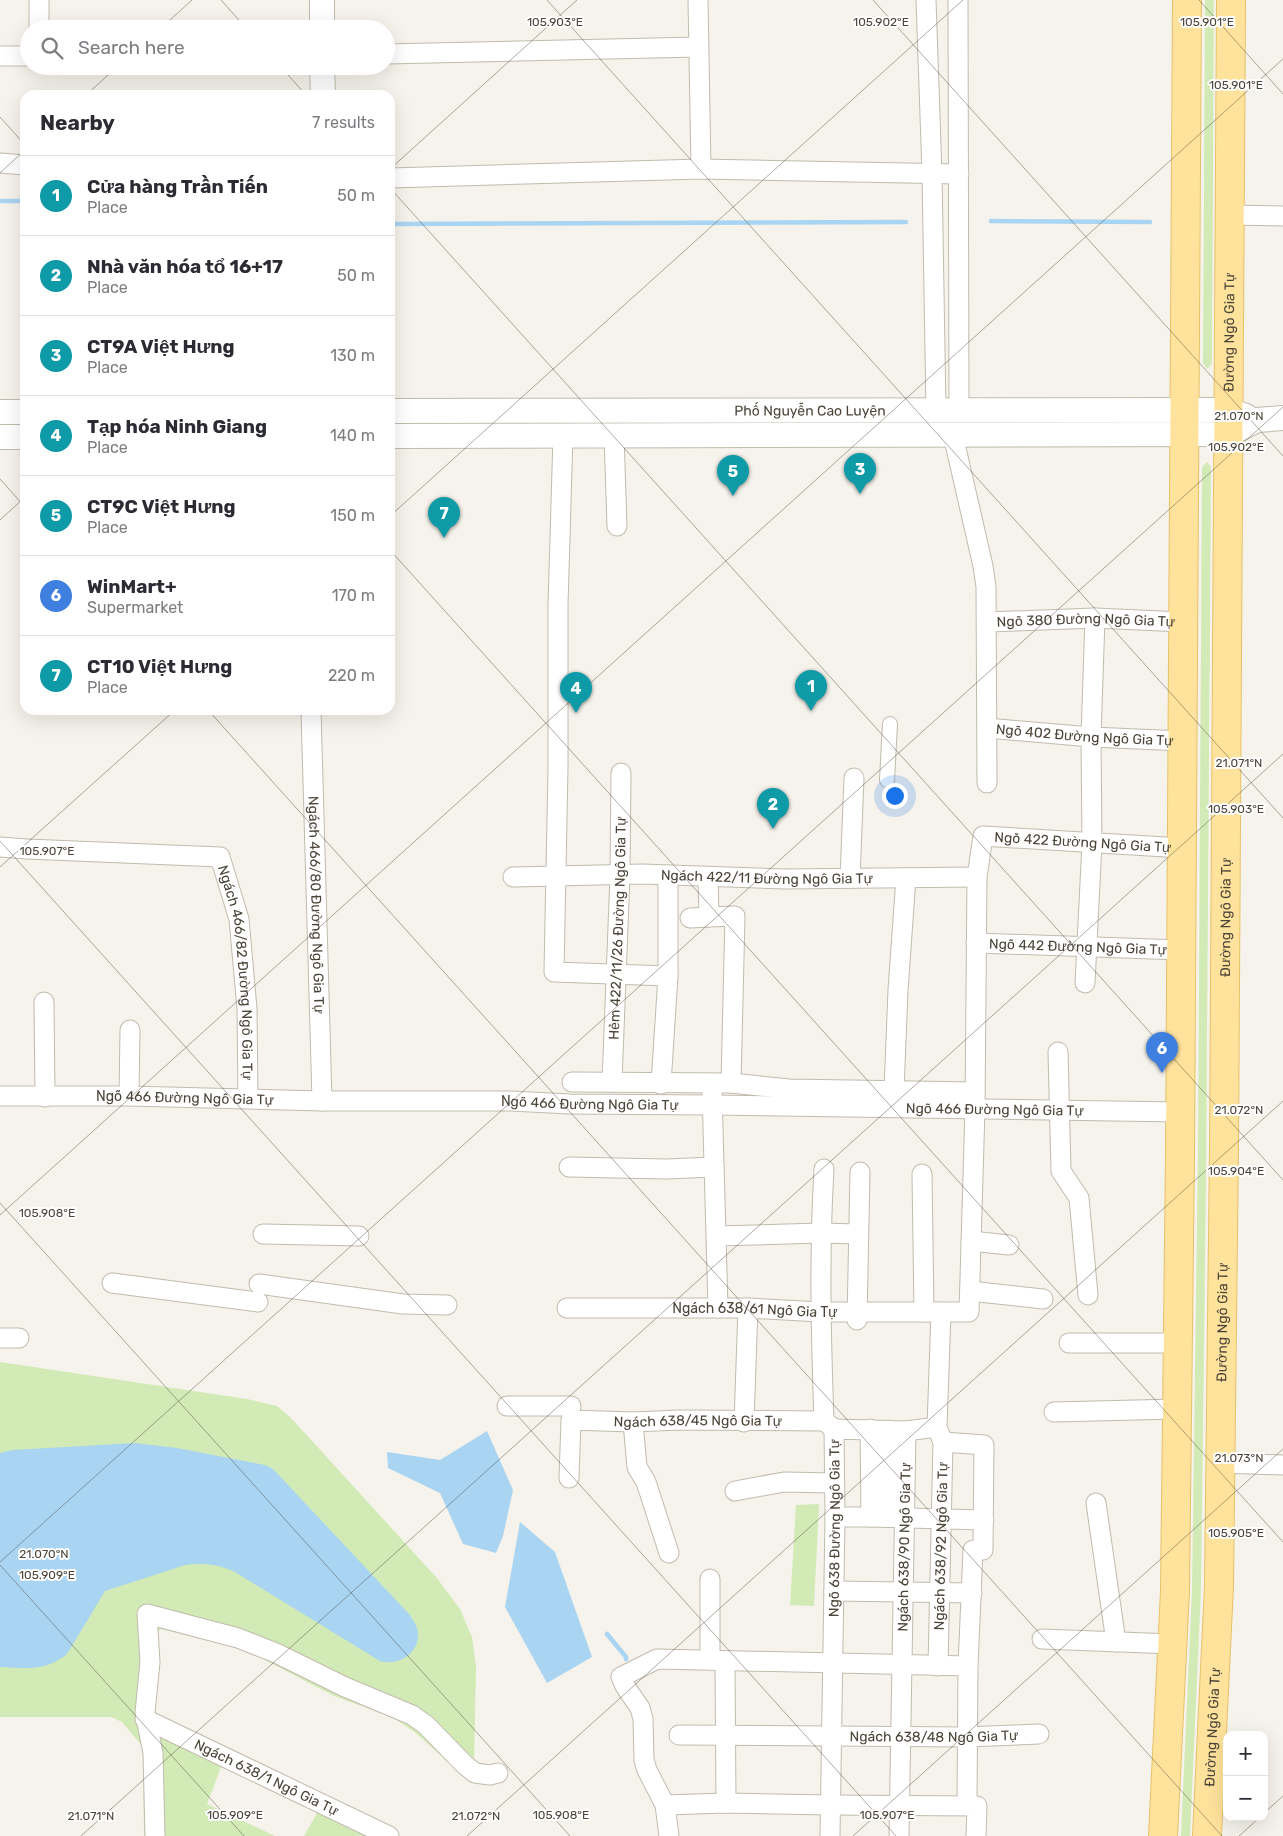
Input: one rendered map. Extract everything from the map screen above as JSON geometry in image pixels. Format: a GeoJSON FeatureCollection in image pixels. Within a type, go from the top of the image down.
{"type":"FeatureCollection","features":[{"type":"Feature","properties":{"kind":"main road"},"geometry":{"type":"LineString","coordinates":[[1163,1836],[1173,1644],[1178,1343],[1187,0]]}},
{"type":"Feature","properties":{"kind":"main road","name":"Đường Ngô Gia Tự"},"geometry":{"type":"LineString","coordinates":[[1207,1836],[1218,1611],[1220,1463],[1231,0]]}},
{"type":"Feature","properties":{"kind":"street"},"geometry":{"type":"LineString","coordinates":[[39,0],[39,20]]}},
{"type":"Feature","properties":{"kind":"street"},"geometry":{"type":"LineString","coordinates":[[322,0],[322,20]]}},
{"type":"Feature","properties":{"kind":"street"},"geometry":{"type":"LineString","coordinates":[[698,0],[701,170]]}},
{"type":"Feature","properties":{"kind":"street"},"geometry":{"type":"LineString","coordinates":[[926,0],[932,173],[948,410]]}},
{"type":"Feature","properties":{"kind":"street"},"geometry":{"type":"LineString","coordinates":[[948,410],[959,174],[958,0]]}},
{"type":"Feature","properties":{"kind":"street"},"geometry":{"type":"LineString","coordinates":[[395,54],[698,48]]}},
{"type":"Feature","properties":{"kind":"street"},"geometry":{"type":"LineString","coordinates":[[0,56],[20,56]]}},
{"type":"Feature","properties":{"kind":"street"},"geometry":{"type":"LineString","coordinates":[[322,75],[323,90]]}},
{"type":"Feature","properties":{"kind":"street"},"geometry":{"type":"LineString","coordinates":[[0,163],[20,165]]}},
{"type":"Feature","properties":{"kind":"street"},"geometry":{"type":"LineString","coordinates":[[395,178],[701,170],[959,174]]}},
{"type":"Feature","properties":{"kind":"street"},"geometry":{"type":"LineString","coordinates":[[1230,215],[1283,216]]}},
{"type":"Feature","properties":{"kind":"street","name":"Phố Nguyễn Cao Luyện"},"geometry":{"type":"LineString","coordinates":[[395,411],[948,410],[1185,422],[1229,422],[1283,418]]}},
{"type":"Feature","properties":{"kind":"street"},"geometry":{"type":"LineString","coordinates":[[0,412],[20,412]]}},
{"type":"Feature","properties":{"kind":"street","name":"Phố Nguyễn Cao Luyện"},"geometry":{"type":"LineString","coordinates":[[395,436],[952,435],[1185,422]]}},
{"type":"Feature","properties":{"kind":"street"},"geometry":{"type":"LineString","coordinates":[[614,435],[617,526]]}},
{"type":"Feature","properties":{"kind":"street"},"geometry":{"type":"LineString","coordinates":[[952,435],[983,566],[986,587],[988,622],[987,783]]}},
{"type":"Feature","properties":{"kind":"street"},"geometry":{"type":"LineString","coordinates":[[563,436],[558,605],[558,768],[554,972],[668,976]]}},
{"type":"Feature","properties":{"kind":"street"},"geometry":{"type":"LineString","coordinates":[[0,437],[20,437]]}},
{"type":"Feature","properties":{"kind":"street"},"geometry":{"type":"LineString","coordinates":[[1085,983],[1092,843],[1091,737],[1095,618]]}},
{"type":"Feature","properties":{"kind":"street","name":"Ngõ 380 Đường Ngô Gia Tự"},"geometry":{"type":"LineString","coordinates":[[988,622],[1095,618],[1184,622]]}},
{"type":"Feature","properties":{"kind":"street","name":"Ngách 466/80 Đường Ngô Gia Tự"},"geometry":{"type":"LineString","coordinates":[[311,715],[322,1101]]}},
{"type":"Feature","properties":{"kind":"street"},"geometry":{"type":"LineString","coordinates":[[887,780],[890,724]]}},
{"type":"Feature","properties":{"kind":"street","name":"Ngõ 402 Đường Ngô Gia Tự"},"geometry":{"type":"LineString","coordinates":[[987,728],[1091,737],[1183,741]]}},
{"type":"Feature","properties":{"kind":"street","name":"Hẻm 422/11/26 Đường Ngô Gia Tự"},"geometry":{"type":"LineString","coordinates":[[612,1082],[622,773]]}},
{"type":"Feature","properties":{"kind":"street"},"geometry":{"type":"LineString","coordinates":[[850,878],[854,778]]}},
{"type":"Feature","properties":{"kind":"street","name":"Ngõ 422 Đường Ngô Gia Tự"},"geometry":{"type":"LineString","coordinates":[[983,836],[1182,848]]}},
{"type":"Feature","properties":{"kind":"street","name":"Ngõ 442 Đường Ngô Gia Tự"},"geometry":{"type":"LineString","coordinates":[[975,1101],[977,877],[983,836]]}},
{"type":"Feature","properties":{"kind":"street","name":"Ngách 466/82 Đường Ngô Gia Tự"},"geometry":{"type":"LineString","coordinates":[[0,847],[27,850],[220,857],[240,919],[247,1009],[248,1098]]}},
{"type":"Feature","properties":{"kind":"street","name":"Ngách 422/11 Đường Ngô Gia Tự"},"geometry":{"type":"LineString","coordinates":[[513,877],[620,875],[850,878],[977,877]]}},
{"type":"Feature","properties":{"kind":"street"},"geometry":{"type":"LineString","coordinates":[[661,1084],[668,976],[668,876]]}},
{"type":"Feature","properties":{"kind":"street"},"geometry":{"type":"LineString","coordinates":[[708,877],[709,917]]}},
{"type":"Feature","properties":{"kind":"street"},"geometry":{"type":"LineString","coordinates":[[894,1091],[898,990],[906,878]]}},
{"type":"Feature","properties":{"kind":"street"},"geometry":{"type":"LineString","coordinates":[[690,918],[735,916],[721,1083],[712,1104],[718,1308]]}},
{"type":"Feature","properties":{"kind":"street","name":"Ngõ 442 Đường Ngô Gia Tự"},"geometry":{"type":"LineString","coordinates":[[976,943],[1181,950]]}},
{"type":"Feature","properties":{"kind":"street"},"geometry":{"type":"LineString","coordinates":[[44,1002],[45,1097]]}},
{"type":"Feature","properties":{"kind":"street"},"geometry":{"type":"LineString","coordinates":[[129,1096],[130,1030]]}},
{"type":"Feature","properties":{"kind":"street"},"geometry":{"type":"LineString","coordinates":[[1058,1052],[1061,1171],[1079,1198],[1088,1295]]}},
{"type":"Feature","properties":{"kind":"street"},"geometry":{"type":"LineString","coordinates":[[572,1082],[721,1083],[789,1089],[894,1091],[975,1101],[969,1312],[932,1312]]}},
{"type":"Feature","properties":{"kind":"street","name":"Ngõ 466 Đường Ngô Gia Tự"},"geometry":{"type":"LineString","coordinates":[[0,1096],[129,1096],[322,1101],[446,1100],[570,1104],[975,1101],[1059,1110],[1180,1112]]}},
{"type":"Feature","properties":{"kind":"street"},"geometry":{"type":"LineString","coordinates":[[569,1167],[714,1168]]}},
{"type":"Feature","properties":{"kind":"street"},"geometry":{"type":"LineString","coordinates":[[824,1169],[820,1233],[820,1312],[829,1425]]}},
{"type":"Feature","properties":{"kind":"street"},"geometry":{"type":"LineString","coordinates":[[857,1316],[860,1172]]}},
{"type":"Feature","properties":{"kind":"street"},"geometry":{"type":"LineString","coordinates":[[922,1174],[940,1435]]}},
{"type":"Feature","properties":{"kind":"street"},"geometry":{"type":"LineString","coordinates":[[717,1236],[820,1233],[858,1234]]}},
{"type":"Feature","properties":{"kind":"street"},"geometry":{"type":"LineString","coordinates":[[263,1234],[359,1236]]}},
{"type":"Feature","properties":{"kind":"street"},"geometry":{"type":"LineString","coordinates":[[971,1241],[1009,1245]]}},
{"type":"Feature","properties":{"kind":"street"},"geometry":{"type":"LineString","coordinates":[[112,1282],[403,1304],[447,1305]]}},
{"type":"Feature","properties":{"kind":"street"},"geometry":{"type":"LineString","coordinates":[[970,1292],[1043,1299]]}},
{"type":"Feature","properties":{"kind":"street","name":"Ngách 638/61 Ngô Gia Tự"},"geometry":{"type":"LineString","coordinates":[[567,1308],[748,1308],[857,1316],[932,1312]]}},
{"type":"Feature","properties":{"kind":"street"},"geometry":{"type":"LineString","coordinates":[[744,1422],[748,1308]]}},
{"type":"Feature","properties":{"kind":"street"},"geometry":{"type":"LineString","coordinates":[[0,1338],[19,1338]]}},
{"type":"Feature","properties":{"kind":"street"},"geometry":{"type":"LineString","coordinates":[[1069,1343],[1178,1343]]}},
{"type":"Feature","properties":{"kind":"street","name":"Ngách 638/45 Ngô Gia Tự"},"geometry":{"type":"LineString","coordinates":[[507,1406],[634,1422],[678,1420],[829,1425]]}},
{"type":"Feature","properties":{"kind":"street"},"geometry":{"type":"LineString","coordinates":[[1054,1412],[1177,1409]]}},
{"type":"Feature","properties":{"kind":"street"},"geometry":{"type":"LineString","coordinates":[[569,1478],[571,1413]]}},
{"type":"Feature","properties":{"kind":"street"},"geometry":{"type":"LineString","coordinates":[[634,1422],[637,1467],[646,1482],[669,1553]]}},
{"type":"Feature","properties":{"kind":"street","name":"Ngõ 638 Đường Ngô Gia Tự"},"geometry":{"type":"LineString","coordinates":[[830,1836],[830,1736],[835,1517],[829,1425],[940,1435],[984,1445],[984,1520]]}},
{"type":"Feature","properties":{"kind":"street"},"geometry":{"type":"LineString","coordinates":[[888,1430],[888,1518]]}},
{"type":"Feature","properties":{"kind":"street","name":"Ngách 638/90 Ngô Gia Tự"},"geometry":{"type":"LineString","coordinates":[[888,1430],[888,1518],[904,1591],[899,1836]]}},
{"type":"Feature","properties":{"kind":"street","name":"Ngách 638/92 Ngô Gia Tự"},"geometry":{"type":"LineString","coordinates":[[938,1666],[942,1520],[940,1435]]}},
{"type":"Feature","properties":{"kind":"street"},"geometry":{"type":"LineString","coordinates":[[1220,1463],[1283,1465]]}},
{"type":"Feature","properties":{"kind":"street"},"geometry":{"type":"LineString","coordinates":[[735,1491],[784,1482],[834,1483]]}},
{"type":"Feature","properties":{"kind":"street"},"geometry":{"type":"LineString","coordinates":[[1096,1503],[1116,1642]]}},
{"type":"Feature","properties":{"kind":"street"},"geometry":{"type":"LineString","coordinates":[[835,1517],[984,1520],[983,1550],[973,1550],[968,1666],[967,1806]]}},
{"type":"Feature","properties":{"kind":"street"},"geometry":{"type":"LineString","coordinates":[[710,1579],[726,1736],[726,1803]]}},
{"type":"Feature","properties":{"kind":"street"},"geometry":{"type":"LineString","coordinates":[[834,1591],[972,1593]]}},
{"type":"Feature","properties":{"kind":"street"},"geometry":{"type":"LineString","coordinates":[[155,1836],[153,1753],[144,1706],[150,1662],[147,1614],[238,1638],[271,1651],[346,1687],[412,1715],[426,1725],[464,1765],[475,1773],[490,1776],[498,1773]]}},
{"type":"Feature","properties":{"kind":"street"},"geometry":{"type":"LineString","coordinates":[[1042,1639],[1173,1644]]}},
{"type":"Feature","properties":{"kind":"street"},"geometry":{"type":"LineString","coordinates":[[669,1836],[665,1805],[647,1770],[644,1760],[643,1719],[640,1708],[625,1686],[622,1677],[657,1659],[968,1666]]}},
{"type":"Feature","properties":{"kind":"street","name":"Ngách 638/1 Ngô Gia Tự"},"geometry":{"type":"LineString","coordinates":[[145,1719],[389,1836]]}},
{"type":"Feature","properties":{"kind":"street","name":"Ngách 638/48 Ngô Gia Tự"},"geometry":{"type":"LineString","coordinates":[[679,1735],[967,1737],[1038,1734]]}},
{"type":"Feature","properties":{"kind":"street"},"geometry":{"type":"LineString","coordinates":[[665,1805],[726,1803],[977,1806],[976,1836]]}},
{"type":"Feature","properties":{"kind":"green space"},"geometry":{"type":"Polygon","coordinates":[[[1205,0],[1214,0],[1212,360],[1211,365],[1207,369],[1203,363],[1205,0]]]}},
{"type":"Feature","properties":{"kind":"green space"},"geometry":{"type":"Polygon","coordinates":[[[1207,462],[1211,467],[1201,1589],[1190,1836],[1181,1836],[1192,1590],[1198,1152],[1202,467],[1207,462]]]}},
{"type":"Feature","properties":{"kind":"green space"},"geometry":{"type":"Polygon","coordinates":[[[0,1362],[247,1399],[277,1406],[292,1419],[436,1577],[460,1609],[472,1637],[476,1667],[474,1763],[463,1776],[416,1733],[392,1717],[334,1696],[242,1648],[161,1629],[154,1635],[148,1713],[223,1762],[207,1804],[275,1836],[144,1836],[143,1747],[122,1722],[111,1717],[0,1717],[0,1362]]]}},
{"type":"Feature","properties":{"kind":"green space"},"geometry":{"type":"Polygon","coordinates":[[[819,1504],[814,1606],[790,1605],[796,1505],[819,1504]]]}},
{"type":"Feature","properties":{"kind":"green space"},"geometry":{"type":"Polygon","coordinates":[[[320,1808],[377,1836],[304,1836],[320,1808]]]}},
{"type":"Feature","properties":{"kind":"water"},"geometry":{"type":"Polygon","coordinates":[[[487,1431],[513,1490],[503,1536],[496,1553],[463,1544],[440,1493],[388,1468],[387,1452],[440,1460],[487,1431]]]}},
{"type":"Feature","properties":{"kind":"water"},"geometry":{"type":"Polygon","coordinates":[[[135,1443],[177,1448],[265,1465],[273,1469],[409,1614],[417,1628],[418,1636],[413,1650],[403,1659],[388,1662],[380,1661],[235,1572],[216,1566],[198,1564],[185,1565],[105,1591],[67,1654],[59,1660],[35,1668],[0,1667],[0,1453],[13,1450],[135,1443]]]}},
{"type":"Feature","properties":{"kind":"water"},"geometry":{"type":"Polygon","coordinates":[[[520,1522],[555,1552],[592,1657],[547,1683],[505,1607],[520,1522]]]}},
{"type":"Feature","properties":{"kind":"waterway"},"geometry":{"type":"LineString","coordinates":[[0,201],[20,201]]}},
{"type":"Feature","properties":{"kind":"waterway"},"geometry":{"type":"LineString","coordinates":[[991,221],[1150,222]]}},
{"type":"Feature","properties":{"kind":"waterway"},"geometry":{"type":"LineString","coordinates":[[395,224],[906,222]]}},
{"type":"Feature","properties":{"kind":"waterway"},"geometry":{"type":"LineString","coordinates":[[607,1634],[626,1659]]}},
{"type":"Feature","properties":{"kind":"place","name":"CT9A Việt Hưng"},"geometry":{"type":"Point","coordinates":[860,494]}},
{"type":"Feature","properties":{"kind":"place","name":"CT9C Việt Hưng"},"geometry":{"type":"Point","coordinates":[733,496]}},
{"type":"Feature","properties":{"kind":"place","name":"CT10 Việt Hưng"},"geometry":{"type":"Point","coordinates":[444,538]}},
{"type":"Feature","properties":{"kind":"place","name":"Cửa hàng Trần Tiến"},"geometry":{"type":"Point","coordinates":[811,711]}},
{"type":"Feature","properties":{"kind":"place","name":"Tạp hóa Ninh Giang"},"geometry":{"type":"Point","coordinates":[576,713]}},
{"type":"Feature","properties":{"kind":"place","name":"Nhà văn hóa tổ 16+17"},"geometry":{"type":"Point","coordinates":[773,829]}},
{"type":"Feature","properties":{"kind":"place","name":"WinMart+"},"geometry":{"type":"Point","coordinates":[1162,1073]}}]}
